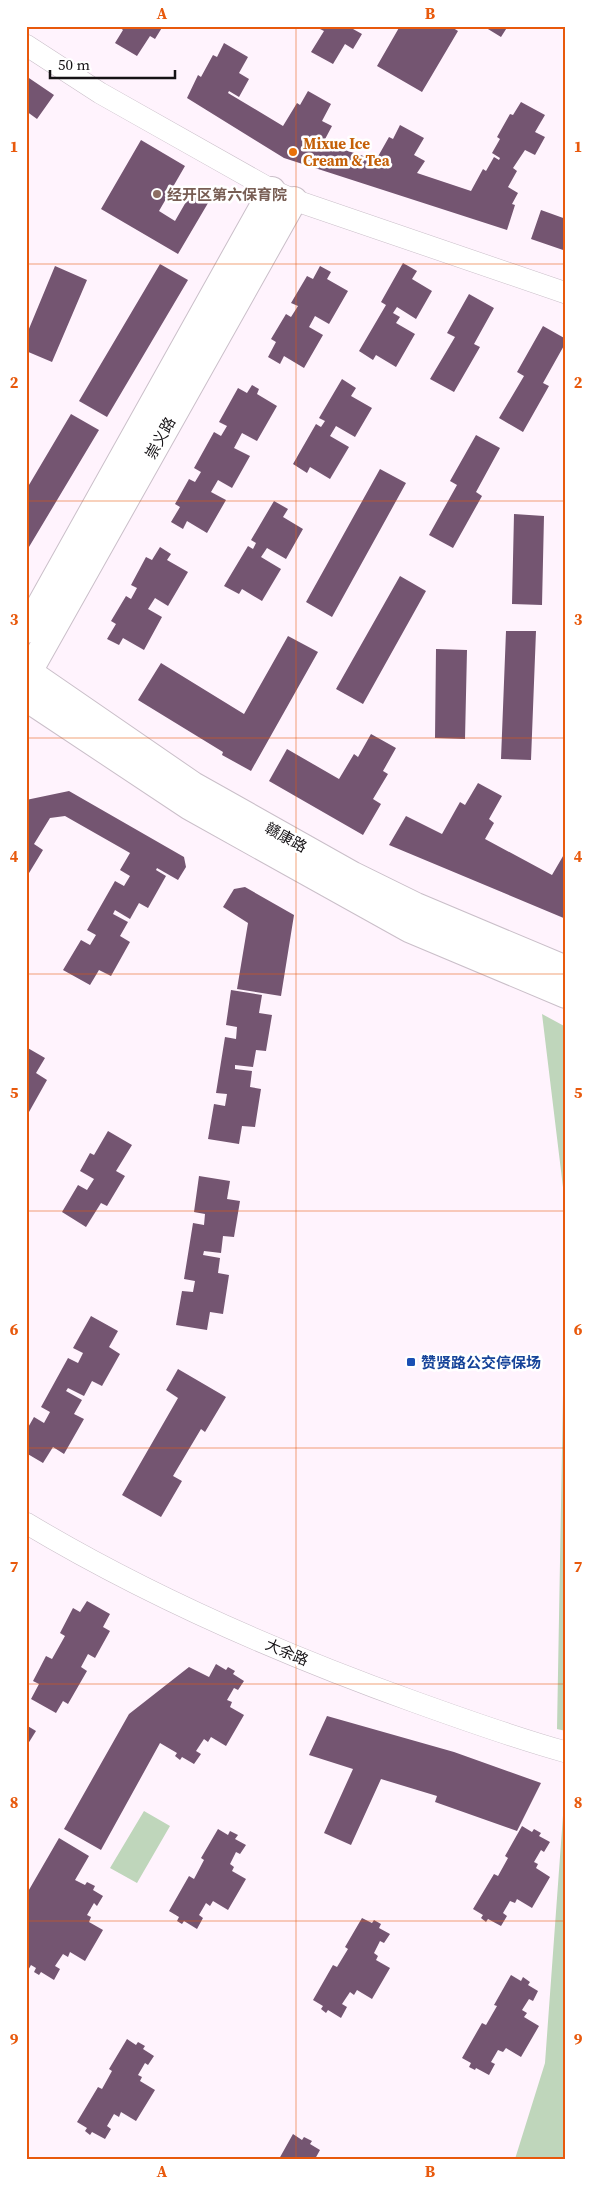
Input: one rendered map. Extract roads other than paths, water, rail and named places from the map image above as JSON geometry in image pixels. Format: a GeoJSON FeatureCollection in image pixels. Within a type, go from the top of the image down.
{"type":"FeatureCollection","features":[{"type":"Feature","properties":{"kind":"main road","name":"崇义路"},"geometry":{"type":"LineString","coordinates":[[26,630],[283,195]]}},
{"type":"Feature","properties":{"kind":"main road","name":"崇义路"},"geometry":{"type":"LineString","coordinates":[[27,673],[283,195]]}},
{"type":"Feature","properties":{"kind":"main road","name":"赣康路"},"geometry":{"type":"LineString","coordinates":[[27,673],[193,785],[353,875],[563,981]]}},
{"type":"Feature","properties":{"kind":"main road","name":"赣康路"},"geometry":{"type":"LineString","coordinates":[[26,698],[190,807],[409,929],[563,981]]}},
{"type":"Feature","properties":{"kind":"street"},"geometry":{"type":"LineString","coordinates":[[26,45],[100,93],[283,195],[566,293]]}},
{"type":"Feature","properties":{"kind":"street","name":"大余路"},"geometry":{"type":"LineString","coordinates":[[26,1523],[148,1590],[344,1677],[499,1732],[564,1751]]}},
{"type":"Feature","properties":{"kind":"place","name":"Mixue Ice Cream & Tea"},"geometry":{"type":"Point","coordinates":[293,152]}},
{"type":"Feature","properties":{"kind":"place","name":"经开区第六保育院"},"geometry":{"type":"Point","coordinates":[157,194]}},
{"type":"Feature","properties":{"kind":"place","name":"赞贤路公交停保场"},"geometry":{"type":"Point","coordinates":[411,1362]}}]}
